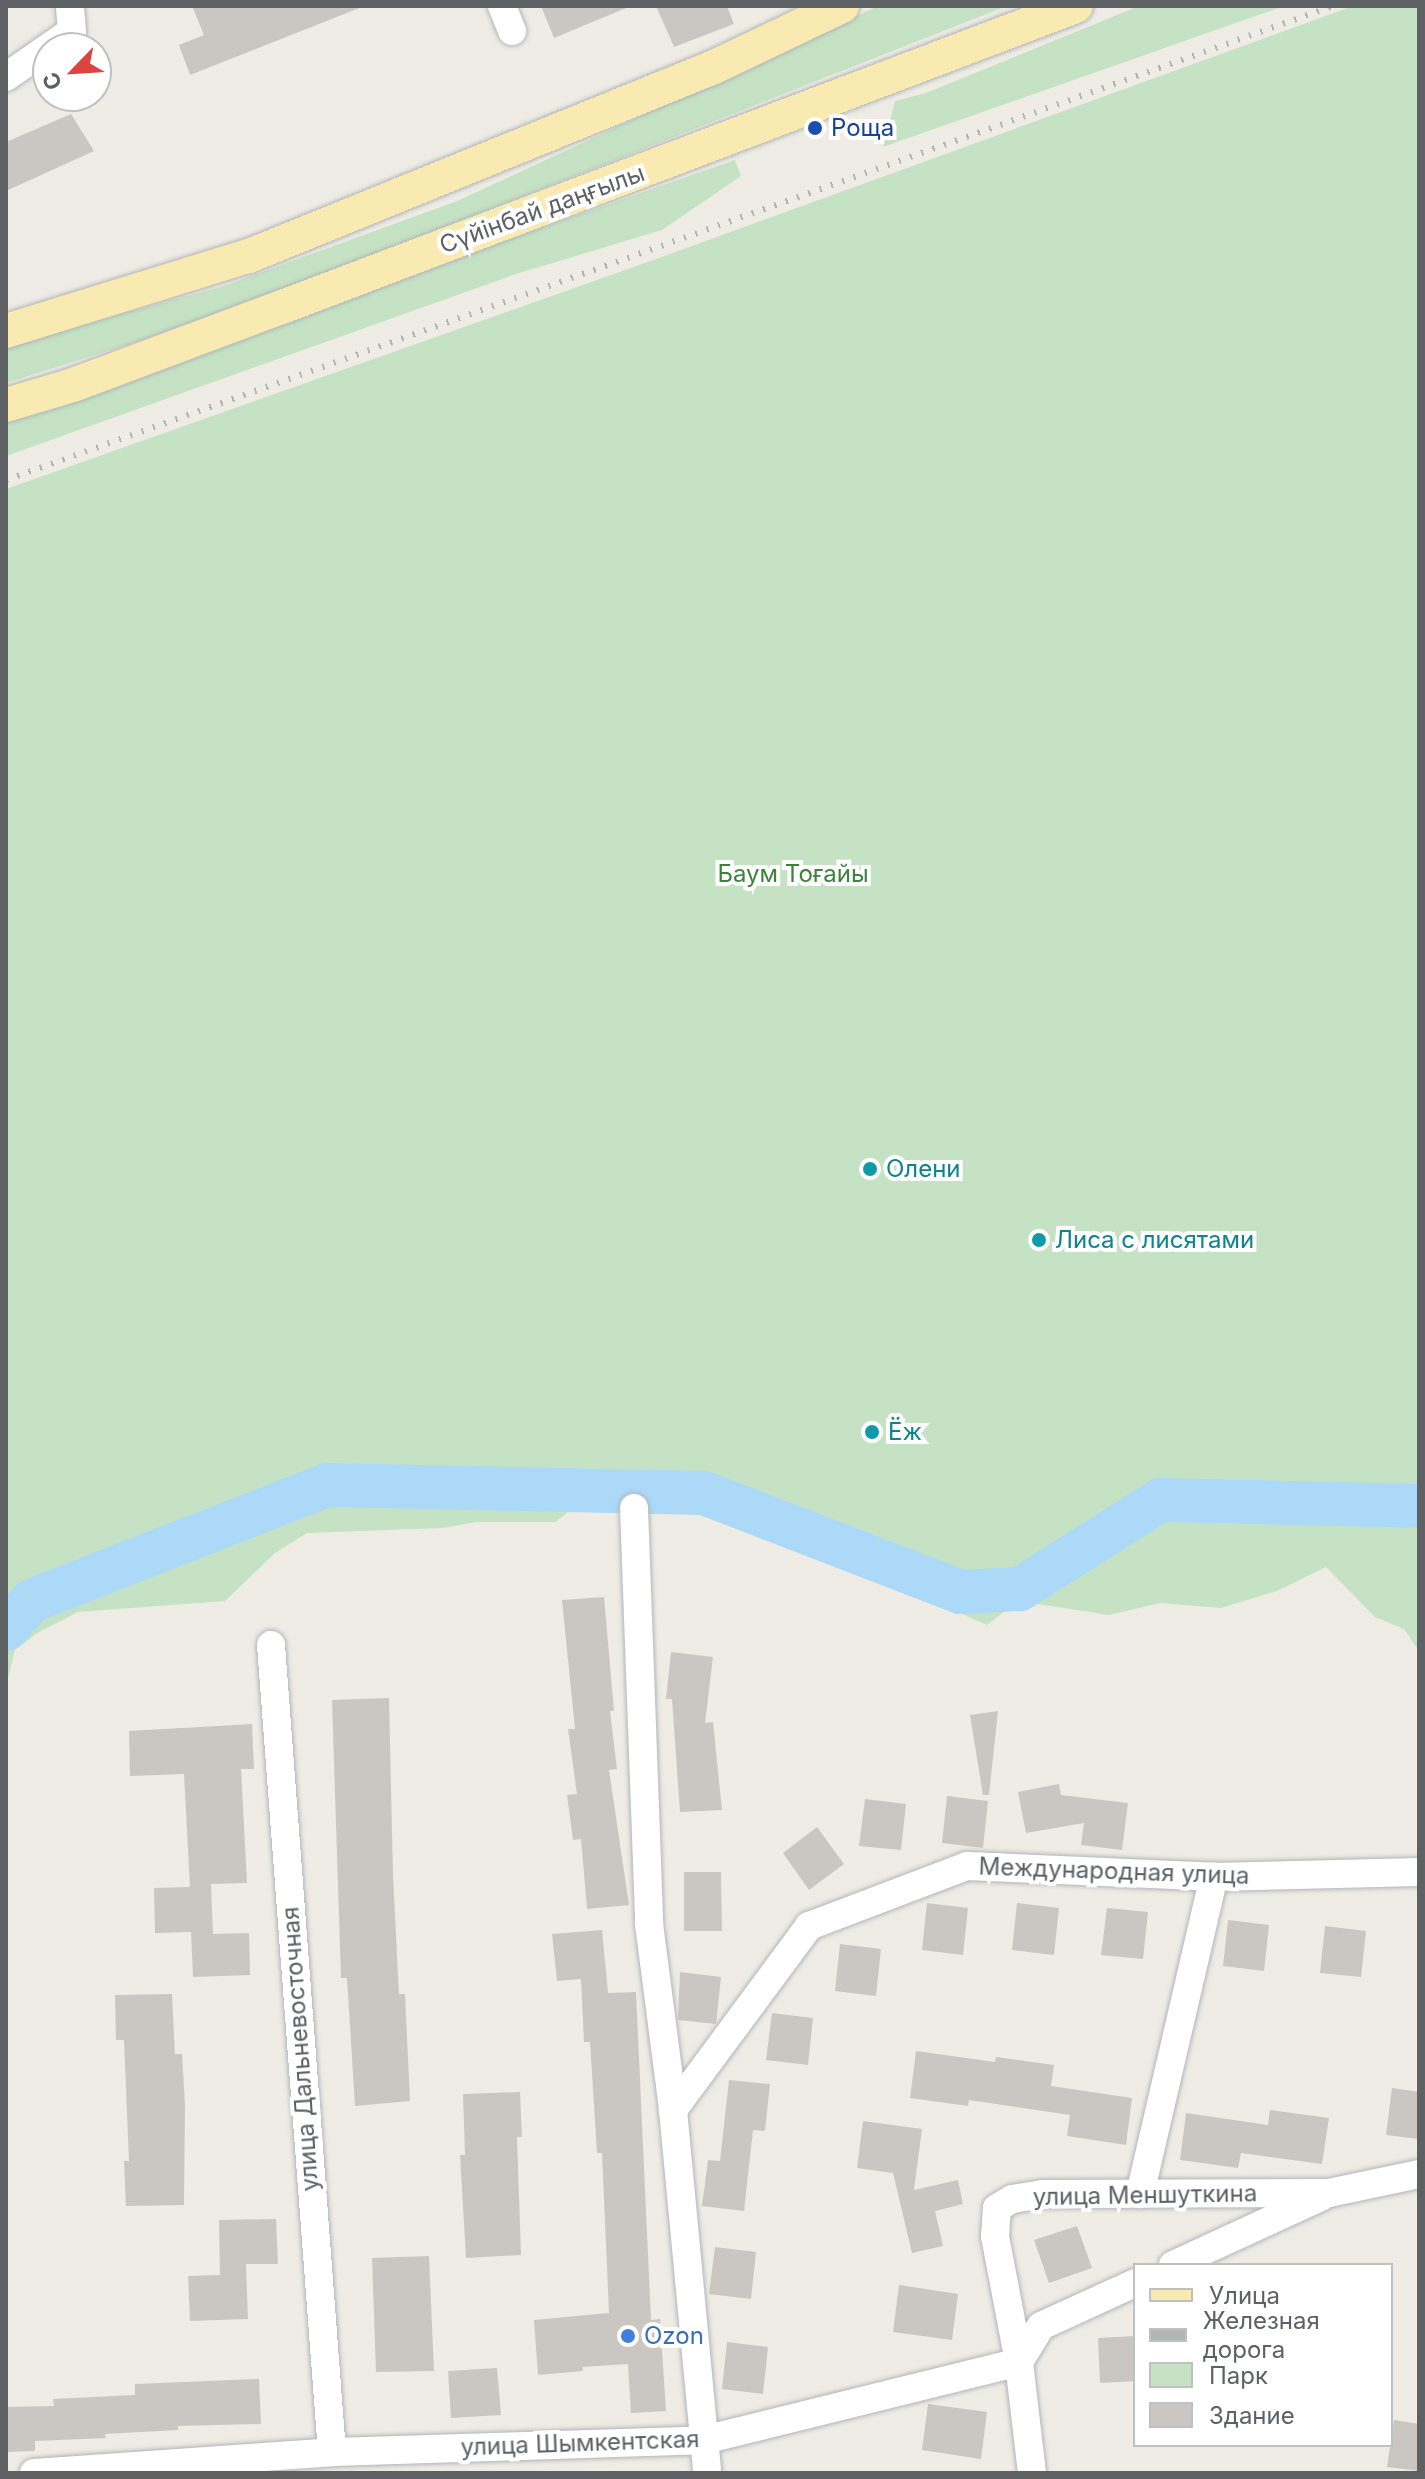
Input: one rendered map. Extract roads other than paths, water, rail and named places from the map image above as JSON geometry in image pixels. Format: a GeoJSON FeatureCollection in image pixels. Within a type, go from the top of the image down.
{"type":"FeatureCollection","features":[{"type":"Feature","properties":{"kind":"main road"},"geometry":{"type":"LineString","coordinates":[[6,331],[249,256],[714,67],[842,6]]}},
{"type":"Feature","properties":{"kind":"main road","name":"Сүйінбай даңғылы"},"geometry":{"type":"LineString","coordinates":[[6,405],[267,313],[1076,6]]}},
{"type":"Feature","properties":{"kind":"street"},"geometry":{"type":"LineString","coordinates":[[6,77],[72,31],[70,6]]}},
{"type":"Feature","properties":{"kind":"street"},"geometry":{"type":"LineString","coordinates":[[634,1508],[649,1924],[673,2110],[707,2473]]}},
{"type":"Feature","properties":{"kind":"street","name":"улица Дальневосточная"},"geometry":{"type":"LineString","coordinates":[[271,1645],[332,2452]]}},
{"type":"Feature","properties":{"kind":"street","name":"Международная улица"},"geometry":{"type":"LineString","coordinates":[[673,2110],[809,1926],[967,1866],[1214,1877],[1419,1872]]}},
{"type":"Feature","properties":{"kind":"street"},"geometry":{"type":"LineString","coordinates":[[1140,2194],[1214,1877]]}},
{"type":"Feature","properties":{"kind":"street","name":"улица Меншуткина"},"geometry":{"type":"LineString","coordinates":[[1032,2473],[1019,2362],[995,2236],[997,2208],[1012,2199],[1043,2194],[1329,2193],[1419,2174]]}},
{"type":"Feature","properties":{"kind":"street"},"geometry":{"type":"LineString","coordinates":[[1177,2263],[1329,2193]]}},
{"type":"Feature","properties":{"kind":"street"},"geometry":{"type":"LineString","coordinates":[[1019,2362],[1041,2326],[1133,2284]]}},
{"type":"Feature","properties":{"kind":"street","name":"улица Шымкентская"},"geometry":{"type":"LineString","coordinates":[[34,2473],[332,2452],[704,2440],[1019,2362]]}},
{"type":"Feature","properties":{"kind":"waterway"},"geometry":{"type":"LineString","coordinates":[[6,1629],[31,1601],[327,1485],[704,1493],[960,1592],[1020,1589],[1160,1500],[1419,1506]]}},
{"type":"Feature","properties":{"kind":"railway"},"geometry":{"type":"LineString","coordinates":[[6,480],[1333,6]]}},
{"type":"Feature","properties":{"kind":"place","name":"Роща"},"geometry":{"type":"Point","coordinates":[815,128]}},
{"type":"Feature","properties":{"kind":"place","name":"Олени"},"geometry":{"type":"Point","coordinates":[870,1169]}},
{"type":"Feature","properties":{"kind":"place","name":"Лиса с лисятами"},"geometry":{"type":"Point","coordinates":[1039,1240]}},
{"type":"Feature","properties":{"kind":"place","name":"Ёж"},"geometry":{"type":"Point","coordinates":[872,1432]}},
{"type":"Feature","properties":{"kind":"place","name":"Ozon"},"geometry":{"type":"Point","coordinates":[628,2336]}},
{"type":"Feature","properties":{"kind":"park label","name":"Баум Тоғайы"},"geometry":{"type":"Point","coordinates":[793,874]}}]}
